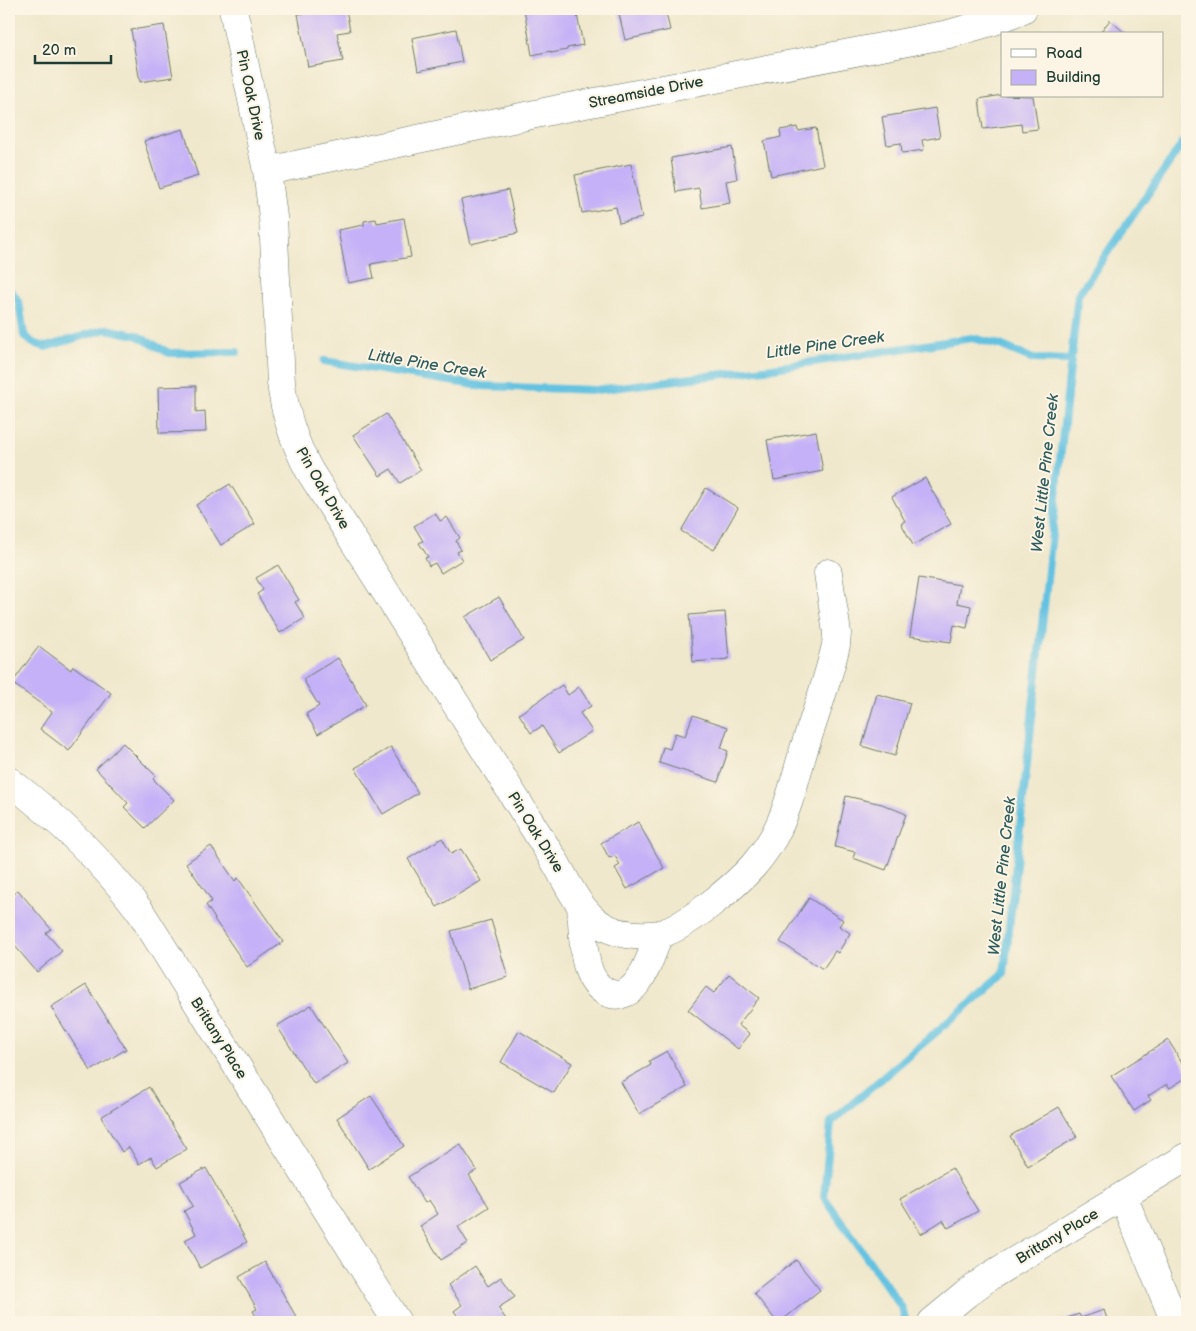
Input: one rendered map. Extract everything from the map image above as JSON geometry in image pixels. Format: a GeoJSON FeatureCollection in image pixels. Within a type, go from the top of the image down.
{"type":"FeatureCollection","features":[{"type":"Feature","properties":{"kind":"street","name":"Pin Oak Drive"},"geometry":{"type":"LineString","coordinates":[[234,9],[267,171],[274,217],[282,390],[288,421],[299,450],[582,907],[598,922],[614,931],[636,935],[659,934],[672,929],[737,882],[762,855],[773,838],[780,822],[836,644],[837,633],[828,573]]}},
{"type":"Feature","properties":{"kind":"street","name":"Streamside Drive"},"geometry":{"type":"LineString","coordinates":[[267,171],[559,109],[949,34],[994,21],[1023,9]]}},
{"type":"Feature","properties":{"kind":"street","name":"Brittany Place"},"geometry":{"type":"LineString","coordinates":[[9,781],[72,834],[110,873],[140,911],[397,1322]]}},
{"type":"Feature","properties":{"kind":"street","name":"Pin Oak Drive"},"geometry":{"type":"LineString","coordinates":[[582,907],[585,956],[588,968],[593,980],[602,990],[612,995],[623,994],[633,988],[642,978],[659,934]]}},
{"type":"Feature","properties":{"kind":"street","name":"Brittany Place"},"geometry":{"type":"LineString","coordinates":[[932,1322],[990,1276],[1187,1157]]}},
{"type":"Feature","properties":{"kind":"street"},"geometry":{"type":"LineString","coordinates":[[1123,1196],[1175,1322]]}},
{"type":"Feature","properties":{"kind":"building"},"geometry":{"type":"Polygon","coordinates":[[[328,9],[346,9],[350,31],[337,33],[343,61],[308,67],[298,14],[328,9]]]}},
{"type":"Feature","properties":{"kind":"building"},"geometry":{"type":"Polygon","coordinates":[[[524,9],[576,9],[583,45],[567,48],[567,50],[532,55],[524,9]]]}},
{"type":"Feature","properties":{"kind":"building"},"geometry":{"type":"Polygon","coordinates":[[[618,9],[665,9],[670,30],[625,40],[618,9]]]}},
{"type":"Feature","properties":{"kind":"building"},"geometry":{"type":"Polygon","coordinates":[[[1110,20],[1124,32],[1101,32],[1110,20]]]}},
{"type":"Feature","properties":{"kind":"building"},"geometry":{"type":"Polygon","coordinates":[[[164,25],[173,77],[140,82],[131,30],[164,25]]]}},
{"type":"Feature","properties":{"kind":"building"},"geometry":{"type":"Polygon","coordinates":[[[456,29],[462,62],[418,71],[412,38],[456,29]]]}},
{"type":"Feature","properties":{"kind":"building"},"geometry":{"type":"Polygon","coordinates":[[[1001,95],[1001,98],[1033,98],[1038,129],[1022,131],[1021,124],[983,129],[979,99],[1001,95]]]}},
{"type":"Feature","properties":{"kind":"building"},"geometry":{"type":"Polygon","coordinates":[[[935,108],[940,137],[922,140],[924,150],[902,153],[901,143],[887,145],[882,117],[935,108]]]}},
{"type":"Feature","properties":{"kind":"building"},"geometry":{"type":"Polygon","coordinates":[[[797,127],[798,131],[816,128],[823,165],[771,176],[764,141],[781,137],[780,130],[797,127]]]}},
{"type":"Feature","properties":{"kind":"building"},"geometry":{"type":"Polygon","coordinates":[[[183,129],[198,176],[159,188],[144,141],[183,129]]]}},
{"type":"Feature","properties":{"kind":"building"},"geometry":{"type":"Polygon","coordinates":[[[732,147],[737,179],[726,181],[730,203],[702,208],[699,188],[676,192],[671,158],[732,147]]]}},
{"type":"Feature","properties":{"kind":"building"},"geometry":{"type":"Polygon","coordinates":[[[631,164],[642,218],[619,223],[616,207],[582,213],[575,175],[631,164]]]}},
{"type":"Feature","properties":{"kind":"building"},"geometry":{"type":"Polygon","coordinates":[[[508,190],[518,233],[471,244],[461,200],[508,190]]]}},
{"type":"Feature","properties":{"kind":"building"},"geometry":{"type":"Polygon","coordinates":[[[404,218],[411,257],[371,264],[374,278],[348,283],[338,230],[364,225],[364,221],[376,219],[377,223],[404,218]]]}},
{"type":"Feature","properties":{"kind":"building"},"geometry":{"type":"Polygon","coordinates":[[[196,386],[196,412],[205,411],[206,432],[159,433],[158,387],[196,386]]]}},
{"type":"Feature","properties":{"kind":"building"},"geometry":{"type":"Polygon","coordinates":[[[386,414],[421,470],[400,483],[391,469],[380,476],[353,435],[386,414]]]}},
{"type":"Feature","properties":{"kind":"building"},"geometry":{"type":"Polygon","coordinates":[[[816,431],[823,471],[774,480],[767,440],[816,431]]]}},
{"type":"Feature","properties":{"kind":"building"},"geometry":{"type":"Polygon","coordinates":[[[925,478],[951,524],[913,545],[901,523],[905,521],[892,497],[925,478]]]}},
{"type":"Feature","properties":{"kind":"building"},"geometry":{"type":"Polygon","coordinates":[[[230,484],[255,524],[221,545],[196,505],[230,484]]]}},
{"type":"Feature","properties":{"kind":"building"},"geometry":{"type":"Polygon","coordinates":[[[706,488],[738,508],[714,550],[681,531],[706,488]]]}},
{"type":"Feature","properties":{"kind":"building"},"geometry":{"type":"Polygon","coordinates":[[[435,513],[440,521],[447,517],[460,538],[456,541],[461,550],[457,552],[462,560],[441,573],[435,563],[429,566],[425,558],[428,557],[419,543],[423,541],[414,526],[435,513]]]}},
{"type":"Feature","properties":{"kind":"building"},"geometry":{"type":"Polygon","coordinates":[[[278,565],[299,600],[295,602],[305,618],[280,633],[257,594],[263,590],[256,578],[278,565]]]}},
{"type":"Feature","properties":{"kind":"building"},"geometry":{"type":"Polygon","coordinates":[[[919,578],[960,585],[957,603],[971,606],[967,628],[954,625],[951,642],[910,636],[919,578]]]}},
{"type":"Feature","properties":{"kind":"building"},"geometry":{"type":"Polygon","coordinates":[[[499,597],[524,640],[490,660],[465,617],[499,597]]]}},
{"type":"Feature","properties":{"kind":"building"},"geometry":{"type":"Polygon","coordinates":[[[725,612],[729,659],[693,662],[689,615],[725,612]]]}},
{"type":"Feature","properties":{"kind":"building"},"geometry":{"type":"Polygon","coordinates":[[[39,646],[71,670],[73,666],[111,693],[69,751],[40,729],[52,712],[12,683],[39,646]]]}},
{"type":"Feature","properties":{"kind":"building"},"geometry":{"type":"Polygon","coordinates":[[[338,658],[366,705],[318,734],[306,714],[319,706],[303,679],[338,658]]]}},
{"type":"Feature","properties":{"kind":"building"},"geometry":{"type":"Polygon","coordinates":[[[562,685],[568,695],[579,687],[591,706],[580,713],[592,731],[559,753],[542,726],[531,733],[519,714],[562,685]]]}},
{"type":"Feature","properties":{"kind":"building"},"geometry":{"type":"Polygon","coordinates":[[[877,694],[910,703],[895,756],[862,746],[877,694]]]}},
{"type":"Feature","properties":{"kind":"building"},"geometry":{"type":"Polygon","coordinates":[[[693,715],[728,727],[721,748],[728,751],[718,782],[659,763],[663,747],[670,749],[675,733],[685,736],[693,715]]]}},
{"type":"Feature","properties":{"kind":"building"},"geometry":{"type":"Polygon","coordinates":[[[123,743],[156,776],[153,779],[174,800],[145,828],[124,807],[128,803],[96,769],[123,743]]]}},
{"type":"Feature","properties":{"kind":"building"},"geometry":{"type":"Polygon","coordinates":[[[391,747],[418,793],[383,814],[355,768],[391,747]]]}},
{"type":"Feature","properties":{"kind":"building"},"geometry":{"type":"Polygon","coordinates":[[[846,796],[882,804],[906,814],[886,870],[853,858],[855,852],[835,847],[846,796]]]}},
{"type":"Feature","properties":{"kind":"building"},"geometry":{"type":"Polygon","coordinates":[[[638,822],[664,868],[627,889],[615,868],[620,865],[615,856],[609,858],[601,843],[638,822]]]}},
{"type":"Feature","properties":{"kind":"building"},"geometry":{"type":"Polygon","coordinates":[[[442,838],[451,854],[461,849],[481,881],[437,907],[408,859],[442,838]]]}},
{"type":"Feature","properties":{"kind":"building"},"geometry":{"type":"Polygon","coordinates":[[[211,846],[235,881],[238,878],[283,942],[247,967],[214,919],[206,905],[212,901],[186,863],[211,846]]]}},
{"type":"Feature","properties":{"kind":"building"},"geometry":{"type":"Polygon","coordinates":[[[18,890],[51,929],[46,933],[62,951],[37,972],[9,939],[9,898],[18,890]]]}},
{"type":"Feature","properties":{"kind":"building"},"geometry":{"type":"Polygon","coordinates":[[[809,898],[843,920],[839,926],[850,933],[838,953],[835,951],[823,969],[780,942],[809,898]]]}},
{"type":"Feature","properties":{"kind":"building"},"geometry":{"type":"Polygon","coordinates":[[[491,920],[508,977],[468,989],[451,931],[491,920]]]}},
{"type":"Feature","properties":{"kind":"building"},"geometry":{"type":"Polygon","coordinates":[[[729,974],[759,998],[738,1025],[750,1034],[738,1049],[688,1010],[706,987],[714,993],[729,974]]]}},
{"type":"Feature","properties":{"kind":"building"},"geometry":{"type":"Polygon","coordinates":[[[86,985],[126,1049],[91,1071],[51,1007],[86,985]]]}},
{"type":"Feature","properties":{"kind":"building"},"geometry":{"type":"Polygon","coordinates":[[[311,1005],[348,1063],[314,1084],[277,1026],[311,1005]]]}},
{"type":"Feature","properties":{"kind":"building"},"geometry":{"type":"Polygon","coordinates":[[[519,1031],[572,1063],[554,1093],[501,1062],[519,1031]]]}},
{"type":"Feature","properties":{"kind":"building"},"geometry":{"type":"Polygon","coordinates":[[[1168,1040],[1187,1070],[1187,1077],[1170,1088],[1167,1084],[1148,1096],[1151,1100],[1134,1111],[1111,1076],[1168,1040]]]}},
{"type":"Feature","properties":{"kind":"building"},"geometry":{"type":"Polygon","coordinates":[[[667,1051],[687,1087],[639,1114],[621,1082],[651,1065],[649,1061],[667,1051]]]}},
{"type":"Feature","properties":{"kind":"building"},"geometry":{"type":"Polygon","coordinates":[[[149,1087],[187,1149],[157,1167],[151,1157],[139,1164],[129,1147],[122,1152],[101,1117],[149,1087]]]}},
{"type":"Feature","properties":{"kind":"building"},"geometry":{"type":"Polygon","coordinates":[[[371,1096],[404,1146],[369,1169],[337,1118],[371,1096]]]}},
{"type":"Feature","properties":{"kind":"building"},"geometry":{"type":"Polygon","coordinates":[[[1059,1107],[1077,1137],[1028,1166],[1010,1136],[1059,1107]]]}},
{"type":"Feature","properties":{"kind":"building"},"geometry":{"type":"Polygon","coordinates":[[[460,1144],[477,1170],[469,1175],[489,1207],[458,1227],[468,1243],[441,1260],[420,1226],[438,1214],[429,1200],[425,1203],[408,1177],[460,1144]]]}},
{"type":"Feature","properties":{"kind":"building"},"geometry":{"type":"Polygon","coordinates":[[[206,1168],[247,1242],[200,1268],[185,1240],[196,1234],[184,1211],[193,1206],[180,1182],[206,1168]]]}},
{"type":"Feature","properties":{"kind":"building"},"geometry":{"type":"Polygon","coordinates":[[[952,1168],[978,1211],[948,1228],[943,1220],[921,1234],[900,1199],[952,1168]]]}},
{"type":"Feature","properties":{"kind":"building"},"geometry":{"type":"Polygon","coordinates":[[[796,1260],[820,1290],[785,1318],[788,1322],[777,1322],[754,1293],[796,1260]]]}},
{"type":"Feature","properties":{"kind":"building"},"geometry":{"type":"Polygon","coordinates":[[[265,1262],[299,1322],[259,1322],[253,1311],[257,1309],[239,1277],[265,1262]]]}},
{"type":"Feature","properties":{"kind":"building"},"geometry":{"type":"Polygon","coordinates":[[[475,1266],[488,1286],[501,1277],[515,1297],[498,1308],[508,1322],[462,1322],[454,1311],[462,1305],[448,1285],[475,1266]]]}},
{"type":"Feature","properties":{"kind":"building"},"geometry":{"type":"Polygon","coordinates":[[[1104,1310],[1108,1322],[1056,1322],[1079,1314],[1081,1318],[1104,1310]]]}},
{"type":"Feature","properties":{"kind":"waterway","name":"West Little Pine Creek"},"geometry":{"type":"LineString","coordinates":[[906,1322],[902,1308],[824,1197],[831,1122],[1004,974],[1078,295],[1187,137]]}},
{"type":"Feature","properties":{"kind":"waterway","name":"Little Pine Creek"},"geometry":{"type":"LineString","coordinates":[[9,288],[19,302],[24,335],[33,343],[46,347],[106,329],[136,335],[169,353],[237,352]]}},
{"type":"Feature","properties":{"kind":"waterway","name":"Little Pine Creek"},"geometry":{"type":"LineString","coordinates":[[324,361],[481,386],[596,390],[773,368],[972,338],[1000,345],[1033,359],[1071,360]]}}]}
